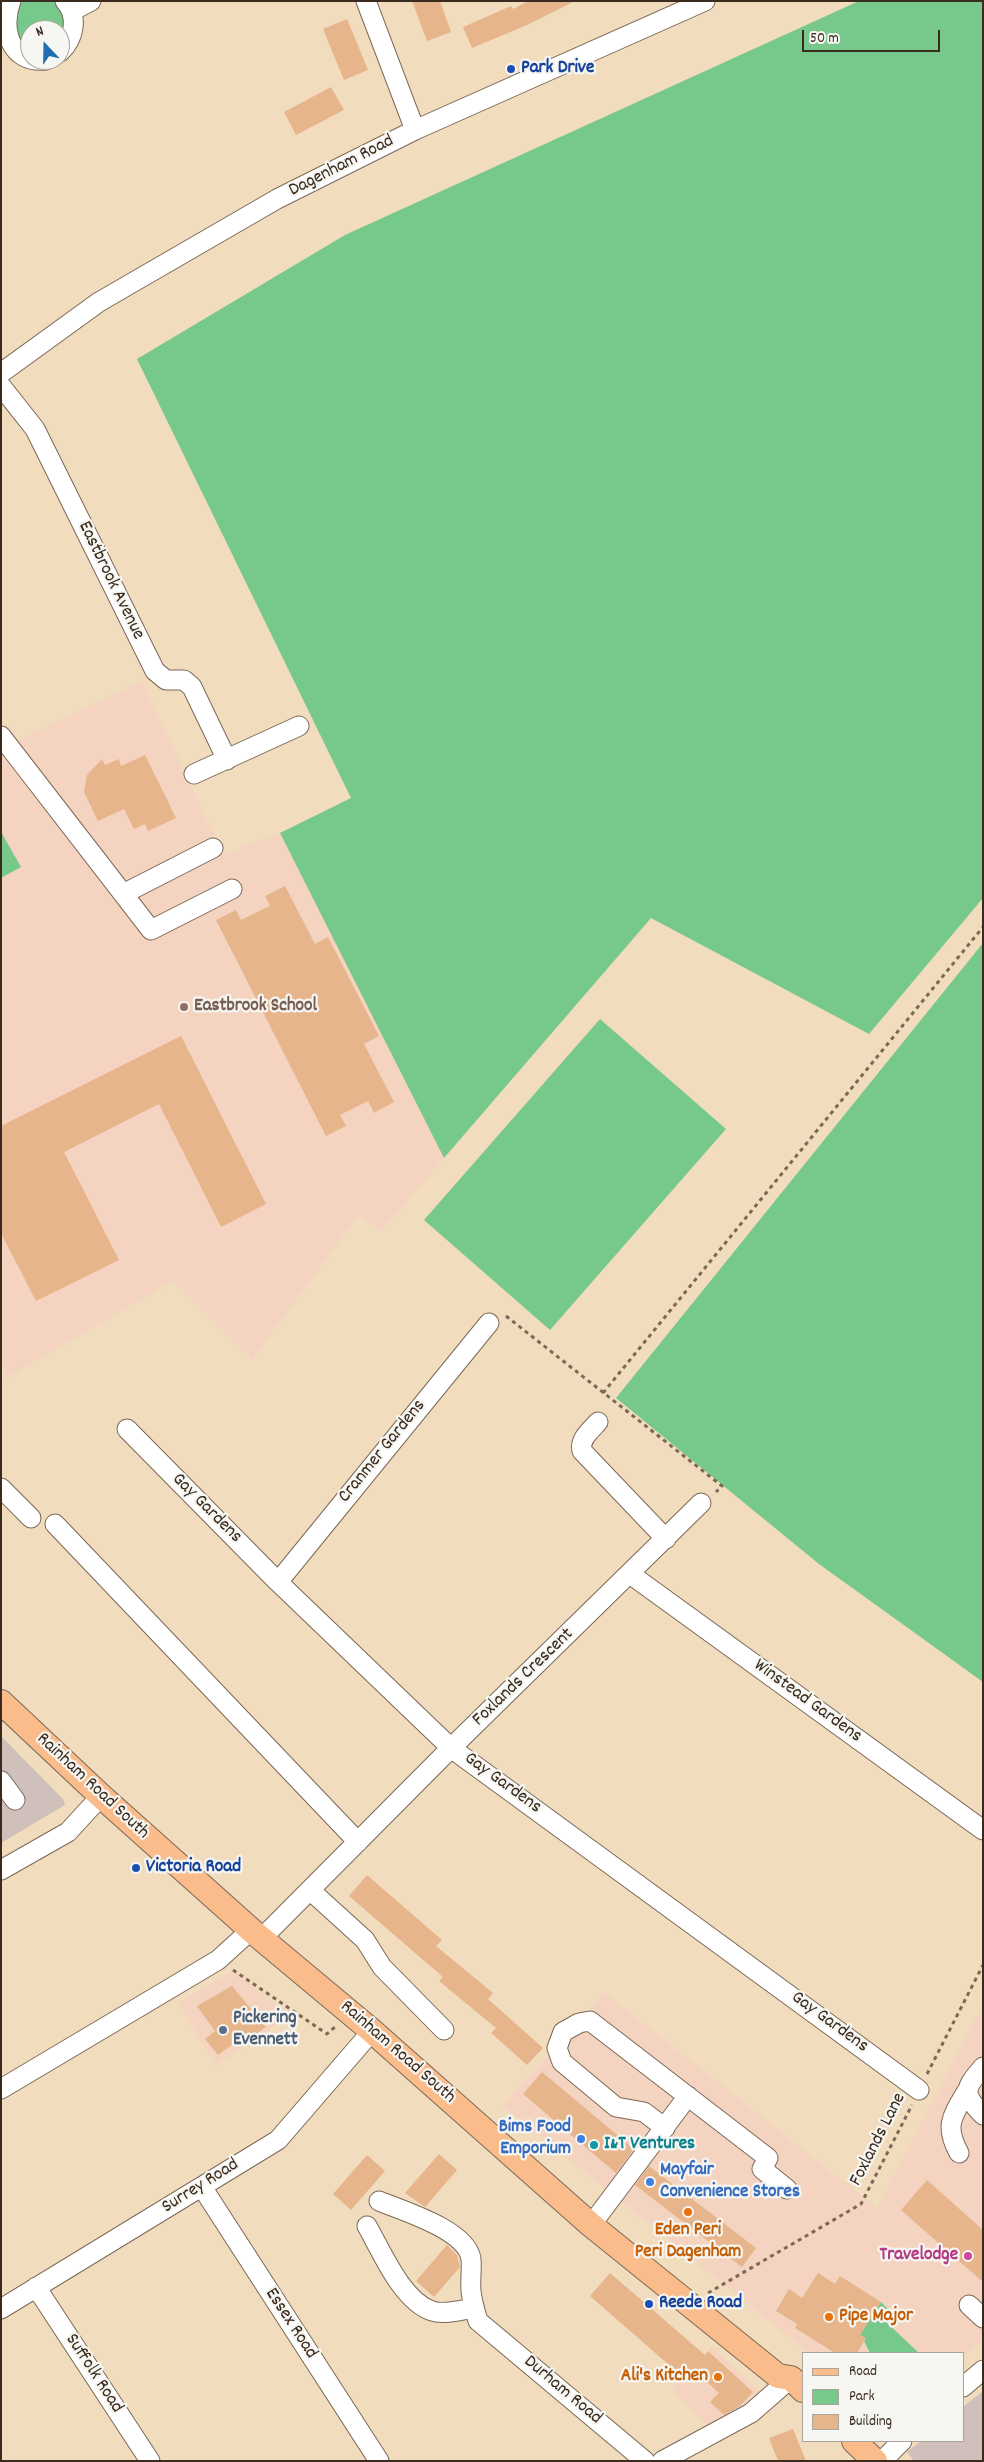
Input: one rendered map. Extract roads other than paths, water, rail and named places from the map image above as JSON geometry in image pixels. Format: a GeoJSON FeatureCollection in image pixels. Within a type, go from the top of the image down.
{"type":"FeatureCollection","features":[{"type":"Feature","properties":{"kind":"main road","name":"Rainham Road South"},"geometry":{"type":"LineString","coordinates":[[1,1702],[102,1796],[257,1934],[372,2030],[591,2225],[778,2376],[797,2384]]}},
{"type":"Feature","properties":{"kind":"main road"},"geometry":{"type":"LineString","coordinates":[[855,2442],[875,2460]]}},
{"type":"Feature","properties":{"kind":"street"},"geometry":{"type":"LineString","coordinates":[[11,1],[2,18],[4,38],[10,49],[20,56]]}},
{"type":"Feature","properties":{"kind":"street"},"geometry":{"type":"LineString","coordinates":[[70,41],[73,34],[68,6],[91,1]]}},
{"type":"Feature","properties":{"kind":"street"},"geometry":{"type":"LineString","coordinates":[[366,1],[415,130]]}},
{"type":"Feature","properties":{"kind":"street","name":"Dagenham Road"},"geometry":{"type":"LineString","coordinates":[[1,373],[99,302],[277,199],[415,130],[704,1]]}},
{"type":"Feature","properties":{"kind":"street","name":"Eastbrook Avenue"},"geometry":{"type":"LineString","coordinates":[[1,386],[35,429],[155,671],[166,680],[184,680],[192,686],[227,760]]}},
{"type":"Feature","properties":{"kind":"street"},"geometry":{"type":"LineString","coordinates":[[194,774],[299,726]]}},
{"type":"Feature","properties":{"kind":"street"},"geometry":{"type":"LineString","coordinates":[[1,736],[151,930],[232,890]]}},
{"type":"Feature","properties":{"kind":"street"},"geometry":{"type":"LineString","coordinates":[[123,894],[213,848]]}},
{"type":"Feature","properties":{"kind":"street","name":"Cranmer Gardens"},"geometry":{"type":"LineString","coordinates":[[278,1582],[488,1323]]}},
{"type":"Feature","properties":{"kind":"street"},"geometry":{"type":"LineString","coordinates":[[598,1422],[580,1445],[582,1451],[666,1539]]}},
{"type":"Feature","properties":{"kind":"street","name":"Gay Gardens"},"geometry":{"type":"LineString","coordinates":[[127,1429],[278,1582],[452,1748],[919,2090]]}},
{"type":"Feature","properties":{"kind":"street"},"geometry":{"type":"LineString","coordinates":[[1,1488],[31,1518]]}},
{"type":"Feature","properties":{"kind":"street","name":"Foxlands Crescent"},"geometry":{"type":"LineString","coordinates":[[257,1934],[311,1890],[701,1503]]}},
{"type":"Feature","properties":{"kind":"street"},"geometry":{"type":"LineString","coordinates":[[55,1524],[358,1842]]}},
{"type":"Feature","properties":{"kind":"street","name":"Winstead Gardens"},"geometry":{"type":"LineString","coordinates":[[630,1574],[983,1830]]}},
{"type":"Feature","properties":{"kind":"street"},"geometry":{"type":"LineString","coordinates":[[1,1781],[15,1800]]}},
{"type":"Feature","properties":{"kind":"street"},"geometry":{"type":"LineString","coordinates":[[1,1870],[68,1832],[102,1796]]}},
{"type":"Feature","properties":{"kind":"street"},"geometry":{"type":"LineString","coordinates":[[311,1890],[365,1940],[382,1967],[444,2030]]}},
{"type":"Feature","properties":{"kind":"street"},"geometry":{"type":"LineString","coordinates":[[1,2090],[218,1960],[257,1934]]}},
{"type":"Feature","properties":{"kind":"street"},"geometry":{"type":"LineString","coordinates":[[665,2128],[644,2112],[616,2107],[562,2062],[557,2048],[563,2032],[579,2023],[590,2021],[768,2158],[762,2169],[787,2189]]}},
{"type":"Feature","properties":{"kind":"street","name":"Surrey Road"},"geometry":{"type":"LineString","coordinates":[[1,2309],[278,2140],[372,2030]]}},
{"type":"Feature","properties":{"kind":"street"},"geometry":{"type":"LineString","coordinates":[[959,2153],[950,2137],[952,2116],[967,2091],[970,2081],[983,2067]]}},
{"type":"Feature","properties":{"kind":"street"},"geometry":{"type":"LineString","coordinates":[[967,2091],[969,2100],[983,2115]]}},
{"type":"Feature","properties":{"kind":"street"},"geometry":{"type":"LineString","coordinates":[[591,2225],[688,2096]]}},
{"type":"Feature","properties":{"kind":"street","name":"Essex Road"},"geometry":{"type":"LineString","coordinates":[[202,2187],[378,2461]]}},
{"type":"Feature","properties":{"kind":"street"},"geometry":{"type":"LineString","coordinates":[[367,2226],[402,2287],[415,2300],[432,2312],[476,2314],[471,2293],[471,2260],[467,2248],[449,2231],[379,2201]]}},
{"type":"Feature","properties":{"kind":"street","name":"Suffolk Road"},"geometry":{"type":"LineString","coordinates":[[36,2287],[150,2461]]}},
{"type":"Feature","properties":{"kind":"street"},"geometry":{"type":"LineString","coordinates":[[968,2306],[983,2318]]}},
{"type":"Feature","properties":{"kind":"street","name":"Durham Road"},"geometry":{"type":"LineString","coordinates":[[476,2314],[645,2461]]}},
{"type":"Feature","properties":{"kind":"street"},"geometry":{"type":"LineString","coordinates":[[964,2386],[983,2370]]}},
{"type":"Feature","properties":{"kind":"street"},"geometry":{"type":"LineString","coordinates":[[662,2461],[751,2413],[797,2384]]}},
{"type":"Feature","properties":{"kind":"street"},"geometry":{"type":"LineString","coordinates":[[875,2460],[901,2442]]}},
{"type":"Feature","properties":{"kind":"place","name":"Park Drive"},"geometry":{"type":"Point","coordinates":[511,69]}},
{"type":"Feature","properties":{"kind":"place","name":"Eastbrook School"},"geometry":{"type":"Point","coordinates":[184,1007]}},
{"type":"Feature","properties":{"kind":"place","name":"Victoria Road"},"geometry":{"type":"Point","coordinates":[136,1868]}},
{"type":"Feature","properties":{"kind":"place","name":"Pickering Evennett"},"geometry":{"type":"Point","coordinates":[223,2030]}},
{"type":"Feature","properties":{"kind":"place","name":"Bims Food Emporium"},"geometry":{"type":"Point","coordinates":[581,2139]}},
{"type":"Feature","properties":{"kind":"place","name":"I&T Ventures"},"geometry":{"type":"Point","coordinates":[594,2145]}},
{"type":"Feature","properties":{"kind":"place","name":"Mayfair Convenience Stores"},"geometry":{"type":"Point","coordinates":[650,2182]}},
{"type":"Feature","properties":{"kind":"place","name":"Eden Peri Peri Dagenham"},"geometry":{"type":"Point","coordinates":[688,2212]}},
{"type":"Feature","properties":{"kind":"place","name":"Travelodge"},"geometry":{"type":"Point","coordinates":[968,2256]}},
{"type":"Feature","properties":{"kind":"place","name":"Reede Road"},"geometry":{"type":"Point","coordinates":[649,2304]}},
{"type":"Feature","properties":{"kind":"place","name":"Pipe Major"},"geometry":{"type":"Point","coordinates":[829,2317]}},
{"type":"Feature","properties":{"kind":"place","name":"Ali's Kitchen"},"geometry":{"type":"Point","coordinates":[718,2377]}}]}
